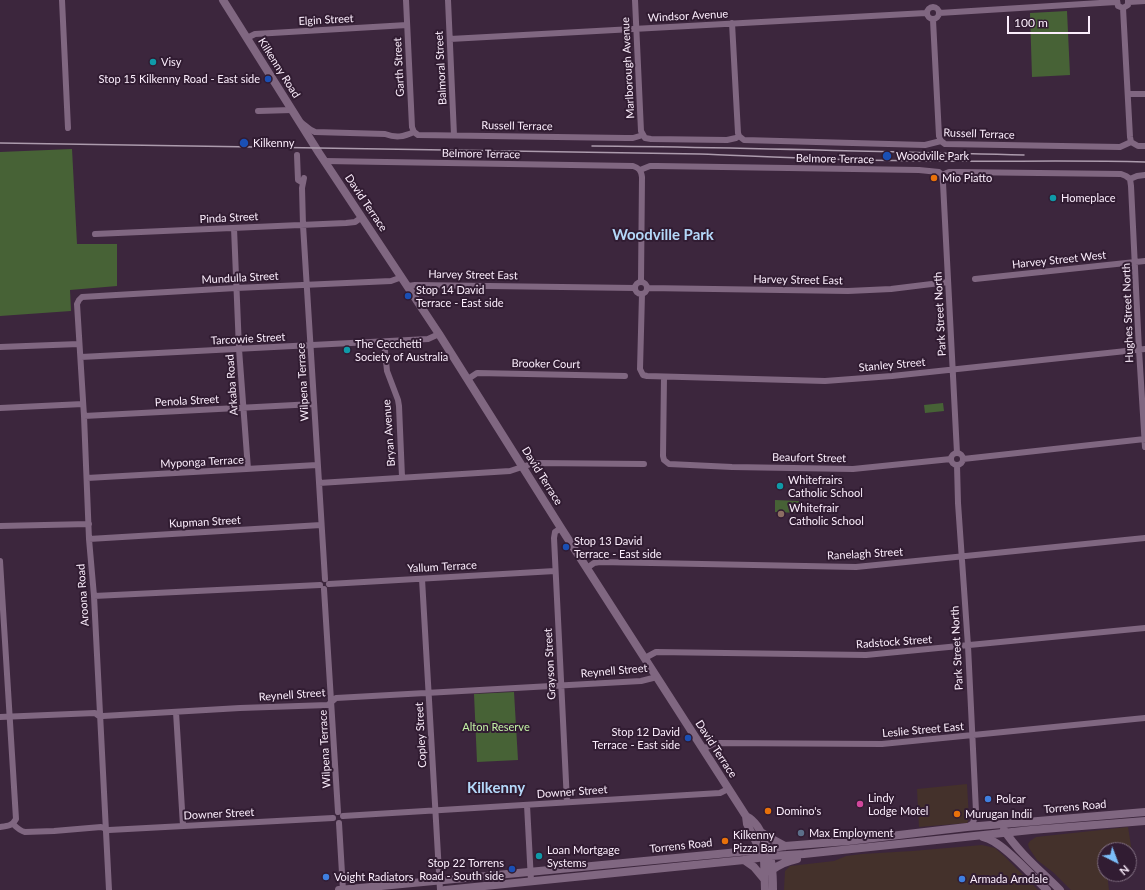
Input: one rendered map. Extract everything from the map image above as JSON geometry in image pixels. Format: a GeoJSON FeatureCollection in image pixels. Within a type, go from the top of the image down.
{"type":"FeatureCollection","features":[{"type":"Feature","properties":{"kind":"main road","name":"Kilkenny Road"},"geometry":{"type":"LineString","coordinates":[[223,0],[316,148]]}},
{"type":"Feature","properties":{"kind":"main road","name":"David Terrace"},"geometry":{"type":"LineString","coordinates":[[316,148],[468,379],[561,528],[728,789],[746,816],[752,820],[761,831],[766,853]]}},
{"type":"Feature","properties":{"kind":"main road","name":"Torrens Road"},"geometry":{"type":"LineString","coordinates":[[339,890],[604,865],[766,853],[804,854],[976,836],[1001,829],[1145,812]]}},
{"type":"Feature","properties":{"kind":"main road","name":"David Terrace"},"geometry":{"type":"LineString","coordinates":[[746,816],[747,824],[766,853]]}},
{"type":"Feature","properties":{"kind":"main road","name":"Torrens Road"},"geometry":{"type":"LineString","coordinates":[[445,890],[503,887],[531,881],[744,860],[785,846],[856,840],[967,827],[1031,830],[1145,821]]}},
{"type":"Feature","properties":{"kind":"main road"},"geometry":{"type":"LineString","coordinates":[[1001,829],[1060,890]]}},
{"type":"Feature","properties":{"kind":"main road"},"geometry":{"type":"LineString","coordinates":[[1001,829],[1003,838],[1046,883],[1046,889]]}},
{"type":"Feature","properties":{"kind":"main road"},"geometry":{"type":"LineString","coordinates":[[1021,851],[1019,841],[1022,836],[1031,830]]}},
{"type":"Feature","properties":{"kind":"main road"},"geometry":{"type":"LineString","coordinates":[[761,831],[785,846]]}},
{"type":"Feature","properties":{"kind":"main road"},"geometry":{"type":"LineString","coordinates":[[976,836],[986,837],[993,840],[1046,889]]}},
{"type":"Feature","properties":{"kind":"main road"},"geometry":{"type":"LineString","coordinates":[[766,853],[772,870],[773,890]]}},
{"type":"Feature","properties":{"kind":"main road"},"geometry":{"type":"LineString","coordinates":[[765,890],[764,879],[766,853]]}},
{"type":"Feature","properties":{"kind":"main road"},"geometry":{"type":"LineString","coordinates":[[772,870],[788,860],[797,859],[804,854]]}},
{"type":"Feature","properties":{"kind":"main road"},"geometry":{"type":"LineString","coordinates":[[744,860],[754,867],[764,879]]}},
{"type":"Feature","properties":{"kind":"main road"},"geometry":{"type":"LineString","coordinates":[[604,865],[605,874]]}},
{"type":"Feature","properties":{"kind":"street"},"geometry":{"type":"LineString","coordinates":[[62,0],[68,128]]}},
{"type":"Feature","properties":{"kind":"street","name":"Garth Street"},"geometry":{"type":"LineString","coordinates":[[406,0],[412,127],[414,132]]}},
{"type":"Feature","properties":{"kind":"street","name":"Balmoral Street"},"geometry":{"type":"LineString","coordinates":[[448,0],[454,135]]}},
{"type":"Feature","properties":{"kind":"street","name":"Marlborough Avenue"},"geometry":{"type":"LineString","coordinates":[[635,0],[641,130],[643,135]]}},
{"type":"Feature","properties":{"kind":"street"},"geometry":{"type":"LineString","coordinates":[[932,0],[932,7],[926,13],[928,18],[933,20]]}},
{"type":"Feature","properties":{"kind":"street"},"geometry":{"type":"LineString","coordinates":[[939,13],[1116,1],[1118,6],[1123,8]]}},
{"type":"Feature","properties":{"kind":"street"},"geometry":{"type":"LineString","coordinates":[[1123,8],[1128,5],[1129,1],[1145,1]]}},
{"type":"Feature","properties":{"kind":"street"},"geometry":{"type":"LineString","coordinates":[[932,7],[937,8],[939,13]]}},
{"type":"Feature","properties":{"kind":"street"},"geometry":{"type":"LineString","coordinates":[[1123,8],[1130,139],[1131,142],[1138,146],[1145,146]]}},
{"type":"Feature","properties":{"kind":"street","name":"Windsor Avenue"},"geometry":{"type":"LineString","coordinates":[[450,39],[926,13]]}},
{"type":"Feature","properties":{"kind":"street"},"geometry":{"type":"LineString","coordinates":[[933,20],[939,13]]}},
{"type":"Feature","properties":{"kind":"street"},"geometry":{"type":"LineString","coordinates":[[933,20],[939,136],[941,141]]}},
{"type":"Feature","properties":{"kind":"street"},"geometry":{"type":"LineString","coordinates":[[732,23],[738,135]]}},
{"type":"Feature","properties":{"kind":"street","name":"Elgin Street"},"geometry":{"type":"LineString","coordinates":[[247,38],[254,34],[407,25]]}},
{"type":"Feature","properties":{"kind":"street"},"geometry":{"type":"LineString","coordinates":[[1128,94],[1145,94]]}},
{"type":"Feature","properties":{"kind":"street"},"geometry":{"type":"LineString","coordinates":[[258,111],[292,110]]}},
{"type":"Feature","properties":{"kind":"street","name":"Russell Terrace"},"geometry":{"type":"LineString","coordinates":[[298,119],[315,132],[385,134],[392,137],[400,137],[414,132],[418,135],[633,138],[643,135],[645,138],[651,139],[728,140],[736,138],[738,135],[744,140],[926,144],[941,141],[945,144],[1120,147],[1131,142]]}},
{"type":"Feature","properties":{"kind":"street","name":"Wilpena Terrace"},"geometry":{"type":"LineString","coordinates":[[297,155],[298,180],[303,181],[303,225],[310,346],[321,525],[327,581]]}},
{"type":"Feature","properties":{"kind":"street","name":"Belmore Terrace"},"geometry":{"type":"LineString","coordinates":[[324,161],[633,166],[639,169],[657,166],[919,170],[939,172],[942,175],[949,172],[1121,174],[1130,179]]}},
{"type":"Feature","properties":{"kind":"street"},"geometry":{"type":"LineString","coordinates":[[639,169],[642,177],[641,281]]}},
{"type":"Feature","properties":{"kind":"street","name":"Park Street North"},"geometry":{"type":"LineString","coordinates":[[942,175],[957,452]]}},
{"type":"Feature","properties":{"kind":"street"},"geometry":{"type":"LineString","coordinates":[[1130,179],[1145,175]]}},
{"type":"Feature","properties":{"kind":"street","name":"Hughes Street North"},"geometry":{"type":"LineString","coordinates":[[1130,179],[1142,350],[1145,447]]}},
{"type":"Feature","properties":{"kind":"street","name":"Pinda Street"},"geometry":{"type":"LineString","coordinates":[[95,234],[355,222],[362,217]]}},
{"type":"Feature","properties":{"kind":"street","name":"Arkaba Road"},"geometry":{"type":"LineString","coordinates":[[234,228],[239,349],[248,469]]}},
{"type":"Feature","properties":{"kind":"street","name":"Harvey Street West"},"geometry":{"type":"LineString","coordinates":[[974,279],[1145,261]]}},
{"type":"Feature","properties":{"kind":"street","name":"Mundulla Street"},"geometry":{"type":"LineString","coordinates":[[79,300],[82,297],[307,284],[391,281],[402,277]]}},
{"type":"Feature","properties":{"kind":"street"},"geometry":{"type":"LineString","coordinates":[[641,281],[645,282],[648,288],[647,291],[642,294],[636,292],[635,288],[637,283],[641,281]]}},
{"type":"Feature","properties":{"kind":"street","name":"Harvey Street East"},"geometry":{"type":"LineString","coordinates":[[648,288],[848,291],[890,289],[948,282]]}},
{"type":"Feature","properties":{"kind":"street","name":"Harvey Street East"},"geometry":{"type":"LineString","coordinates":[[408,286],[415,284],[635,288]]}},
{"type":"Feature","properties":{"kind":"street","name":"Stanley Street"},"geometry":{"type":"LineString","coordinates":[[642,294],[640,365],[641,372],[648,376],[825,381],[952,370],[1142,350]]}},
{"type":"Feature","properties":{"kind":"street","name":"Aroona Road"},"geometry":{"type":"LineString","coordinates":[[79,300],[77,304],[84,404],[89,538],[94,596],[109,890]]}},
{"type":"Feature","properties":{"kind":"street","name":"Tarcowie Street"},"geometry":{"type":"LineString","coordinates":[[81,357],[384,342],[428,339],[439,334]]}},
{"type":"Feature","properties":{"kind":"street","name":"Bryan Avenue"},"geometry":{"type":"LineString","coordinates":[[384,342],[387,371],[399,406],[402,477]]}},
{"type":"Feature","properties":{"kind":"street"},"geometry":{"type":"LineString","coordinates":[[0,347],[80,344]]}},
{"type":"Feature","properties":{"kind":"street","name":"Brooker Court"},"geometry":{"type":"LineString","coordinates":[[468,379],[477,373],[625,376]]}},
{"type":"Feature","properties":{"kind":"street","name":"Beaufort Street"},"geometry":{"type":"LineString","coordinates":[[664,377],[663,456],[664,460],[672,465],[845,469],[950,459]]}},
{"type":"Feature","properties":{"kind":"street"},"geometry":{"type":"LineString","coordinates":[[0,408],[84,404]]}},
{"type":"Feature","properties":{"kind":"street","name":"Penola Street"},"geometry":{"type":"LineString","coordinates":[[84,416],[314,404]]}},
{"type":"Feature","properties":{"kind":"street"},"geometry":{"type":"LineString","coordinates":[[963,459],[961,454],[957,452],[952,454],[950,459],[952,463],[957,465],[962,462],[963,459],[1145,439]]}},
{"type":"Feature","properties":{"kind":"street"},"geometry":{"type":"LineString","coordinates":[[319,483],[510,471],[534,463],[644,464]]}},
{"type":"Feature","properties":{"kind":"street","name":"Myponga Terrace"},"geometry":{"type":"LineString","coordinates":[[87,478],[318,465]]}},
{"type":"Feature","properties":{"kind":"street","name":"Park Street North"},"geometry":{"type":"LineString","coordinates":[[957,465],[976,811],[973,823],[967,827]]}},
{"type":"Feature","properties":{"kind":"street"},"geometry":{"type":"LineString","coordinates":[[0,526],[89,524]]}},
{"type":"Feature","properties":{"kind":"street","name":"Kupman Street"},"geometry":{"type":"LineString","coordinates":[[89,538],[321,525]]}},
{"type":"Feature","properties":{"kind":"street","name":"Grayson Street"},"geometry":{"type":"LineString","coordinates":[[561,528],[555,532],[554,535],[567,802]]}},
{"type":"Feature","properties":{"kind":"street","name":"Ranelagh Street"},"geometry":{"type":"LineString","coordinates":[[587,568],[594,563],[600,562],[856,567],[1145,538]]}},
{"type":"Feature","properties":{"kind":"street"},"geometry":{"type":"LineString","coordinates":[[0,561],[16,819],[13,824],[6,827],[0,827]]}},
{"type":"Feature","properties":{"kind":"street","name":"Yallum Terrace"},"geometry":{"type":"LineString","coordinates":[[327,581],[422,579],[555,571]]}},
{"type":"Feature","properties":{"kind":"street","name":"Copley Street"},"geometry":{"type":"LineString","coordinates":[[422,579],[440,890]]}},
{"type":"Feature","properties":{"kind":"street"},"geometry":{"type":"LineString","coordinates":[[94,596],[322,587],[328,588],[327,581]]}},
{"type":"Feature","properties":{"kind":"street","name":"Wilpena Terrace"},"geometry":{"type":"LineString","coordinates":[[322,587],[341,814]]}},
{"type":"Feature","properties":{"kind":"street","name":"Radstock Street"},"geometry":{"type":"LineString","coordinates":[[645,658],[656,652],[866,655],[1145,628]]}},
{"type":"Feature","properties":{"kind":"street","name":"Reynell Street"},"geometry":{"type":"LineString","coordinates":[[0,717],[95,713],[99,716],[282,707],[328,704],[336,698],[641,681],[657,677]]}},
{"type":"Feature","properties":{"kind":"street"},"geometry":{"type":"LineString","coordinates":[[176,712],[183,826]]}},
{"type":"Feature","properties":{"kind":"street","name":"Leslie Street East"},"geometry":{"type":"LineString","coordinates":[[703,749],[716,743],[871,744],[972,736],[1145,718]]}},
{"type":"Feature","properties":{"kind":"street","name":"Downer Street"},"geometry":{"type":"LineString","coordinates":[[341,814],[435,811],[720,793],[728,789]]}},
{"type":"Feature","properties":{"kind":"street"},"geometry":{"type":"LineString","coordinates":[[527,805],[531,881]]}},
{"type":"Feature","properties":{"kind":"street"},"geometry":{"type":"LineString","coordinates":[[339,822],[335,821],[335,814],[341,814],[343,820],[339,822],[343,890]]}},
{"type":"Feature","properties":{"kind":"street","name":"Downer Street"},"geometry":{"type":"LineString","coordinates":[[13,824],[25,832],[101,828],[110,830],[334,818]]}},
{"type":"Feature","properties":{"kind":"street"},"geometry":{"type":"LineString","coordinates":[[502,874],[503,887]]}},
{"type":"Feature","properties":{"kind":"shaded area"},"geometry":{"type":"Polygon","coordinates":[[[967,784],[969,819],[967,823],[919,827],[917,789],[967,784]]]}},
{"type":"Feature","properties":{"kind":"shaded area"},"geometry":{"type":"Polygon","coordinates":[[[1128,827],[1130,842],[1097,842],[1097,882],[1108,882],[1109,890],[1071,890],[1054,873],[1037,860],[1029,848],[1028,844],[1036,837],[1128,827]]]}},
{"type":"Feature","properties":{"kind":"shaded area"},"geometry":{"type":"Polygon","coordinates":[[[982,845],[995,848],[1038,890],[784,890],[785,871],[790,866],[834,861],[846,856],[862,854],[982,845]]]}},
{"type":"Feature","properties":{"kind":"green space"},"geometry":{"type":"Polygon","coordinates":[[[1067,11],[1070,75],[1032,77],[1030,13],[1067,11]]]}},
{"type":"Feature","properties":{"kind":"green space"},"geometry":{"type":"Polygon","coordinates":[[[72,149],[77,244],[117,244],[117,286],[70,290],[71,311],[0,316],[0,152],[72,149]]]}},
{"type":"Feature","properties":{"kind":"green space"},"geometry":{"type":"Polygon","coordinates":[[[943,403],[944,411],[925,413],[924,405],[943,403]]]}},
{"type":"Feature","properties":{"kind":"green space"},"geometry":{"type":"Polygon","coordinates":[[[775,500],[799,501],[798,513],[775,512],[775,500]]]}},
{"type":"Feature","properties":{"kind":"green space","name":"Alton Reserve"},"geometry":{"type":"Polygon","coordinates":[[[514,692],[518,760],[477,762],[474,694],[514,692]]]}},
{"type":"Feature","properties":{"kind":"railway"},"geometry":{"type":"LineString","coordinates":[[0,143],[700,154],[899,161],[1145,162]]}},
{"type":"Feature","properties":{"kind":"railway"},"geometry":{"type":"LineString","coordinates":[[592,146],[754,148],[1024,155]]}},
{"type":"Feature","properties":{"kind":"place","name":"Visy"},"geometry":{"type":"Point","coordinates":[153,62]}},
{"type":"Feature","properties":{"kind":"place","name":"Stop 15 Kilkenny Road - East side"},"geometry":{"type":"Point","coordinates":[268,79]}},
{"type":"Feature","properties":{"kind":"place","name":"Kilkenny"},"geometry":{"type":"Point","coordinates":[244,143]}},
{"type":"Feature","properties":{"kind":"place","name":"Woodville Park"},"geometry":{"type":"Point","coordinates":[887,156]}},
{"type":"Feature","properties":{"kind":"place","name":"Mio Piatto"},"geometry":{"type":"Point","coordinates":[934,178]}},
{"type":"Feature","properties":{"kind":"place","name":"Homeplace"},"geometry":{"type":"Point","coordinates":[1053,198]}},
{"type":"Feature","properties":{"kind":"place","name":"Stop 14 David Terrace - East side"},"geometry":{"type":"Point","coordinates":[408,296]}},
{"type":"Feature","properties":{"kind":"place","name":"The Cecchetti Society of Australia"},"geometry":{"type":"Point","coordinates":[347,350]}},
{"type":"Feature","properties":{"kind":"place","name":"Whitefrairs Catholic School"},"geometry":{"type":"Point","coordinates":[780,486]}},
{"type":"Feature","properties":{"kind":"place","name":"Whitefrair Catholic School"},"geometry":{"type":"Point","coordinates":[781,514]}},
{"type":"Feature","properties":{"kind":"place","name":"Stop 13 David Terrace - East side"},"geometry":{"type":"Point","coordinates":[566,547]}},
{"type":"Feature","properties":{"kind":"place","name":"Stop 12 David Terrace - East side"},"geometry":{"type":"Point","coordinates":[688,738]}},
{"type":"Feature","properties":{"kind":"place","name":"Polcar"},"geometry":{"type":"Point","coordinates":[988,799]}},
{"type":"Feature","properties":{"kind":"place","name":"Lindy Lodge Motel"},"geometry":{"type":"Point","coordinates":[860,804]}},
{"type":"Feature","properties":{"kind":"place","name":"Domino's"},"geometry":{"type":"Point","coordinates":[768,811]}},
{"type":"Feature","properties":{"kind":"place","name":"Murugan Indii"},"geometry":{"type":"Point","coordinates":[957,814]}},
{"type":"Feature","properties":{"kind":"place","name":"Max Employment"},"geometry":{"type":"Point","coordinates":[801,833]}},
{"type":"Feature","properties":{"kind":"place","name":"Kilkenny Pizza Bar"},"geometry":{"type":"Point","coordinates":[725,841]}},
{"type":"Feature","properties":{"kind":"place","name":"Loan Mortgage Systems"},"geometry":{"type":"Point","coordinates":[539,856]}},
{"type":"Feature","properties":{"kind":"place","name":"Stop 22 Torrens Road - South side"},"geometry":{"type":"Point","coordinates":[512,869]}},
{"type":"Feature","properties":{"kind":"place","name":"Voight Radiators"},"geometry":{"type":"Point","coordinates":[326,877]}},
{"type":"Feature","properties":{"kind":"place","name":"Armada Arndale"},"geometry":{"type":"Point","coordinates":[962,879]}},
{"type":"Feature","properties":{"kind":"district","name":"Woodville Park"},"geometry":{"type":"Point","coordinates":[663,235]}},
{"type":"Feature","properties":{"kind":"district","name":"Kilkenny"},"geometry":{"type":"Point","coordinates":[496,788]}}]}
